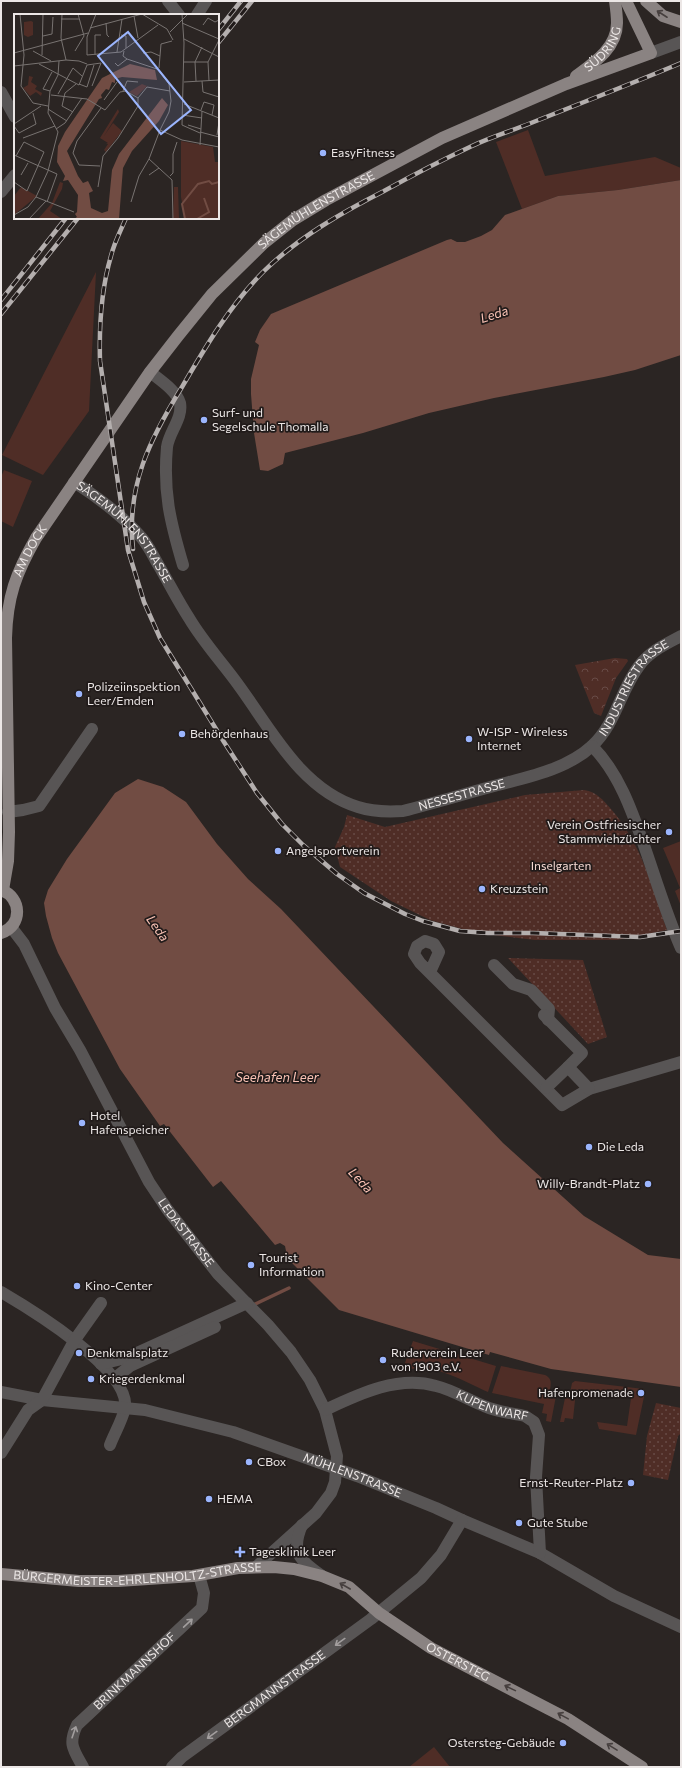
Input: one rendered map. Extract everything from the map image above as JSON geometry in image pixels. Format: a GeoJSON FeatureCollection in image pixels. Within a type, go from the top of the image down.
{"type":"FeatureCollection","features":[{"type":"Feature","properties":{"kind":"main road","name":"SÜDRING"},"geometry":{"type":"LineString","coordinates":[[566,84],[597,61],[607,51],[615,35],[617,24],[615,1]]}},
{"type":"Feature","properties":{"kind":"main road","name":"SÜDRING"},"geometry":{"type":"LineString","coordinates":[[626,1],[651,53]]}},
{"type":"Feature","properties":{"kind":"main road"},"geometry":{"type":"LineString","coordinates":[[646,1],[663,16],[681,22]]}},
{"type":"Feature","properties":{"kind":"main road","name":"SÄGEMÜHLENSTRASSE"},"geometry":{"type":"LineString","coordinates":[[74,482],[150,372],[212,294],[258,248],[293,220],[374,173],[442,138],[566,84],[651,53]]}},
{"type":"Feature","properties":{"kind":"main road","name":"AM DOCK"},"geometry":{"type":"LineString","coordinates":[[6,930],[17,917],[17,906],[12,896],[2,890],[9,849],[6,638],[9,604],[12,590],[25,557],[74,482]]}},
{"type":"Feature","properties":{"kind":"main road","name":"OSTERSTEG"},"geometry":{"type":"LineString","coordinates":[[274,1567],[294,1569],[322,1576],[349,1587],[379,1613],[431,1648],[562,1716],[642,1767]]}},
{"type":"Feature","properties":{"kind":"main road","name":"BÜRGERMEISTER-EHRLENHOLTZ-STRASSE"},"geometry":{"type":"LineString","coordinates":[[1,1574],[94,1581],[199,1575],[231,1569],[274,1567]]}},
{"type":"Feature","properties":{"kind":"street"},"geometry":{"type":"LineString","coordinates":[[168,1],[178,14]]}},
{"type":"Feature","properties":{"kind":"street"},"geometry":{"type":"LineString","coordinates":[[198,14],[206,1]]}},
{"type":"Feature","properties":{"kind":"street","name":"SÄGEMÜHLENSTRASSE"},"geometry":{"type":"LineString","coordinates":[[651,53],[681,42]]}},
{"type":"Feature","properties":{"kind":"street"},"geometry":{"type":"LineString","coordinates":[[1,92],[14,115]]}},
{"type":"Feature","properties":{"kind":"street"},"geometry":{"type":"LineString","coordinates":[[1,192],[14,176]]}},
{"type":"Feature","properties":{"kind":"street","name":"SÄGEMÜHLENSTRASSE"},"geometry":{"type":"LineString","coordinates":[[150,372],[176,396],[179,401],[180,410],[167,445],[166,497],[171,524],[183,564]]}},
{"type":"Feature","properties":{"kind":"street","name":"SÄGEMÜHLENSTRASSE"},"geometry":{"type":"LineString","coordinates":[[74,482],[122,516],[143,539],[190,620]]}},
{"type":"Feature","properties":{"kind":"street","name":"NESSESTRASSE"},"geometry":{"type":"LineString","coordinates":[[190,620],[209,649],[234,679],[290,757],[305,773],[334,796],[358,807],[385,812],[404,811],[566,764],[592,746]]}},
{"type":"Feature","properties":{"kind":"street","name":"INDUSTRIESTRASSE"},"geometry":{"type":"LineString","coordinates":[[592,746],[608,727],[630,679],[640,665],[658,649],[681,636]]}},
{"type":"Feature","properties":{"kind":"street"},"geometry":{"type":"LineString","coordinates":[[8,812],[39,806],[92,729]]}},
{"type":"Feature","properties":{"kind":"street"},"geometry":{"type":"LineString","coordinates":[[592,746],[623,791],[681,948]]}},
{"type":"Feature","properties":{"kind":"street","name":"LEDASTRASSE"},"geometry":{"type":"LineString","coordinates":[[6,930],[24,944],[55,1008],[80,1050],[149,1182],[167,1209],[204,1257],[291,1352],[310,1380],[325,1410],[335,1446],[337,1469],[336,1482],[331,1493],[316,1513],[303,1523],[256,1567]]}},
{"type":"Feature","properties":{"kind":"street"},"geometry":{"type":"LineString","coordinates":[[494,965],[513,984],[531,990],[549,1009],[545,1016],[582,1053],[546,1088]]}},
{"type":"Feature","properties":{"kind":"street"},"geometry":{"type":"LineString","coordinates":[[430,972],[562,1105],[589,1088],[681,1062]]}},
{"type":"Feature","properties":{"kind":"street"},"geometry":{"type":"LineString","coordinates":[[568,1067],[589,1088]]}},
{"type":"Feature","properties":{"kind":"street"},"geometry":{"type":"LineString","coordinates":[[1,1292],[55,1326],[101,1364],[114,1379],[122,1391],[125,1408],[110,1446]]}},
{"type":"Feature","properties":{"kind":"street"},"geometry":{"type":"LineString","coordinates":[[1,1453],[28,1410],[42,1400],[74,1341],[100,1303]]}},
{"type":"Feature","properties":{"kind":"street"},"geometry":{"type":"LineString","coordinates":[[101,1364],[128,1362],[250,1306]]}},
{"type":"Feature","properties":{"kind":"street"},"geometry":{"type":"LineString","coordinates":[[114,1379],[128,1362]]}},
{"type":"Feature","properties":{"kind":"street","name":"KUPENWARF"},"geometry":{"type":"LineString","coordinates":[[325,1410],[384,1386],[412,1382],[436,1386],[457,1393],[484,1407],[525,1416],[534,1422],[539,1435],[536,1477],[540,1553]]}},
{"type":"Feature","properties":{"kind":"street","name":"MÜHLENSTRASSE"},"geometry":{"type":"LineString","coordinates":[[1,1392],[42,1400],[145,1410],[233,1432],[337,1469],[436,1508],[540,1553],[614,1596],[681,1627]]}},
{"type":"Feature","properties":{"kind":"street","name":"BERGMANNSTRASSE"},"geometry":{"type":"LineString","coordinates":[[172,1767],[182,1757],[379,1613],[421,1578],[448,1545],[462,1520]]}},
{"type":"Feature","properties":{"kind":"street"},"geometry":{"type":"LineString","coordinates":[[303,1523],[297,1541],[298,1554],[308,1565],[322,1576]]}},
{"type":"Feature","properties":{"kind":"street","name":"BRINKMANNSHOF"},"geometry":{"type":"LineString","coordinates":[[83,1767],[71,1746],[72,1735],[77,1724],[202,1608],[204,1593],[199,1575]]}},
{"type":"Feature","properties":{"kind":"green space"},"geometry":{"type":"Polygon","coordinates":[[[528,130],[545,176],[655,157],[681,168],[681,180],[618,190],[558,196],[522,209],[496,142],[528,130]]]}},
{"type":"Feature","properties":{"kind":"green space"},"geometry":{"type":"Polygon","coordinates":[[[96,272],[89,411],[43,475],[2,455],[96,272]]]}},
{"type":"Feature","properties":{"kind":"green space"},"geometry":{"type":"Polygon","coordinates":[[[4,470],[32,481],[13,527],[1,521],[1,477],[4,470]]]}},
{"type":"Feature","properties":{"kind":"green space"},"geometry":{"type":"Polygon","coordinates":[[[615,658],[627,659],[628,661],[616,678],[601,716],[594,713],[575,665],[615,658]]]}},
{"type":"Feature","properties":{"kind":"green space","name":"Inselgarten"},"geometry":{"type":"Polygon","coordinates":[[[584,790],[596,795],[611,809],[631,837],[645,866],[667,930],[617,940],[535,940],[477,933],[430,920],[391,901],[340,867],[335,847],[344,827],[347,815],[385,827],[525,795],[584,790]]]}},
{"type":"Feature","properties":{"kind":"green space"},"geometry":{"type":"Polygon","coordinates":[[[681,841],[681,906],[675,891],[680,888],[663,848],[681,841]]]}},
{"type":"Feature","properties":{"kind":"green space"},"geometry":{"type":"Polygon","coordinates":[[[508,958],[583,960],[607,1037],[588,1044],[508,958]]]}},
{"type":"Feature","properties":{"kind":"green space"},"geometry":{"type":"Polygon","coordinates":[[[413,1341],[496,1366],[488,1392],[457,1377],[435,1370],[424,1368],[402,1371],[413,1341]]]}},
{"type":"Feature","properties":{"kind":"green space"},"geometry":{"type":"Polygon","coordinates":[[[501,1366],[545,1375],[550,1379],[551,1384],[549,1395],[556,1396],[551,1422],[546,1421],[547,1414],[542,1413],[544,1404],[492,1393],[501,1366]]]}},
{"type":"Feature","properties":{"kind":"green space"},"geometry":{"type":"Polygon","coordinates":[[[575,1381],[644,1389],[645,1392],[636,1435],[599,1429],[597,1422],[627,1426],[631,1398],[576,1391],[573,1419],[565,1418],[564,1422],[560,1422],[565,1398],[569,1398],[572,1383],[575,1381]]]}},
{"type":"Feature","properties":{"kind":"green space"},"geometry":{"type":"Polygon","coordinates":[[[656,1403],[681,1408],[681,1433],[678,1436],[668,1480],[643,1475],[647,1436],[656,1403]]]}},
{"type":"Feature","properties":{"kind":"green space"},"geometry":{"type":"Polygon","coordinates":[[[434,1747],[450,1767],[409,1767],[434,1747]]]}},
{"type":"Feature","properties":{"kind":"water","name":"Leda"},"geometry":{"type":"Polygon","coordinates":[[[681,180],[681,355],[635,370],[494,398],[429,413],[363,433],[285,453],[283,464],[268,471],[260,470],[254,433],[251,379],[259,345],[255,342],[260,330],[271,314],[447,240],[451,239],[457,242],[465,242],[481,236],[492,230],[505,215],[558,196],[618,190],[681,180]]]}},
{"type":"Feature","properties":{"kind":"water","name":"Seehafen Leer"},"geometry":{"type":"Polygon","coordinates":[[[138,779],[163,787],[186,802],[217,844],[248,879],[281,909],[503,1143],[584,1216],[648,1255],[681,1259],[681,1387],[551,1369],[490,1352],[489,1355],[339,1310],[284,1255],[286,1251],[285,1246],[280,1243],[275,1245],[221,1181],[213,1187],[164,1124],[160,1126],[120,1069],[58,953],[46,916],[44,903],[48,890],[67,859],[115,793],[138,779]]]}},
{"type":"Feature","properties":{"kind":"waterway"},"geometry":{"type":"LineString","coordinates":[[251,1306],[289,1288]]}},
{"type":"Feature","properties":{"kind":"railway"},"geometry":{"type":"LineString","coordinates":[[219,29],[241,1]]}},
{"type":"Feature","properties":{"kind":"railway"},"geometry":{"type":"LineString","coordinates":[[219,42],[252,1]]}},
{"type":"Feature","properties":{"kind":"railway"},"geometry":{"type":"LineString","coordinates":[[133,549],[133,504],[137,484],[143,464],[160,425],[219,326],[252,284],[277,259],[291,247],[336,217],[406,179],[472,146],[681,63]]}},
{"type":"Feature","properties":{"kind":"railway"},"geometry":{"type":"LineString","coordinates":[[1,300],[65,219]]}},
{"type":"Feature","properties":{"kind":"railway"},"geometry":{"type":"LineString","coordinates":[[1,314],[77,219]]}},
{"type":"Feature","properties":{"kind":"railway"},"geometry":{"type":"LineString","coordinates":[[126,219],[114,246],[105,282],[100,321],[100,361],[128,550],[144,602],[160,638],[257,793],[282,824],[303,845],[337,874],[364,893],[405,914],[423,921],[460,931],[488,933],[640,937],[681,931]]}},
{"type":"Feature","properties":{"kind":"place","name":"EasyFitness"},"geometry":{"type":"Point","coordinates":[323,153]}},
{"type":"Feature","properties":{"kind":"place","name":"Surf- und Segelschule Thomalla"},"geometry":{"type":"Point","coordinates":[204,420]}},
{"type":"Feature","properties":{"kind":"place","name":"Polizeiinspektion Leer/Emden"},"geometry":{"type":"Point","coordinates":[79,694]}},
{"type":"Feature","properties":{"kind":"place","name":"Behördenhaus"},"geometry":{"type":"Point","coordinates":[182,734]}},
{"type":"Feature","properties":{"kind":"place","name":"W-ISP - Wireless Internet"},"geometry":{"type":"Point","coordinates":[469,739]}},
{"type":"Feature","properties":{"kind":"place","name":"Verein Ostfriesischer Stammviehzüchter"},"geometry":{"type":"Point","coordinates":[669,832]}},
{"type":"Feature","properties":{"kind":"place","name":"Angelsportverein"},"geometry":{"type":"Point","coordinates":[278,851]}},
{"type":"Feature","properties":{"kind":"place","name":"Kreuzstein"},"geometry":{"type":"Point","coordinates":[482,889]}},
{"type":"Feature","properties":{"kind":"place","name":"Hotel Hafenspeicher"},"geometry":{"type":"Point","coordinates":[82,1123]}},
{"type":"Feature","properties":{"kind":"place","name":"Die Leda"},"geometry":{"type":"Point","coordinates":[589,1147]}},
{"type":"Feature","properties":{"kind":"place","name":"Willy-Brandt-Platz"},"geometry":{"type":"Point","coordinates":[648,1184]}},
{"type":"Feature","properties":{"kind":"place","name":"Tourist Information"},"geometry":{"type":"Point","coordinates":[251,1265]}},
{"type":"Feature","properties":{"kind":"place","name":"Kino-Center"},"geometry":{"type":"Point","coordinates":[77,1286]}},
{"type":"Feature","properties":{"kind":"place","name":"Denkmalsplatz"},"geometry":{"type":"Point","coordinates":[79,1353]}},
{"type":"Feature","properties":{"kind":"place","name":"Ruderverein Leer von 1903 e.V."},"geometry":{"type":"Point","coordinates":[383,1360]}},
{"type":"Feature","properties":{"kind":"place","name":"Kriegerdenkmal"},"geometry":{"type":"Point","coordinates":[91,1379]}},
{"type":"Feature","properties":{"kind":"place","name":"Hafenpromenade"},"geometry":{"type":"Point","coordinates":[641,1393]}},
{"type":"Feature","properties":{"kind":"place","name":"CBox"},"geometry":{"type":"Point","coordinates":[249,1462]}},
{"type":"Feature","properties":{"kind":"place","name":"Ernst-Reuter-Platz"},"geometry":{"type":"Point","coordinates":[631,1483]}},
{"type":"Feature","properties":{"kind":"place","name":"HEMA"},"geometry":{"type":"Point","coordinates":[209,1499]}},
{"type":"Feature","properties":{"kind":"place","name":"Gute Stube"},"geometry":{"type":"Point","coordinates":[519,1523]}},
{"type":"Feature","properties":{"kind":"place","name":"Tagesklinik Leer"},"geometry":{"type":"Point","coordinates":[240,1552]}},
{"type":"Feature","properties":{"kind":"place","name":"Ostersteg-Gebäude"},"geometry":{"type":"Point","coordinates":[563,1743]}}]}
